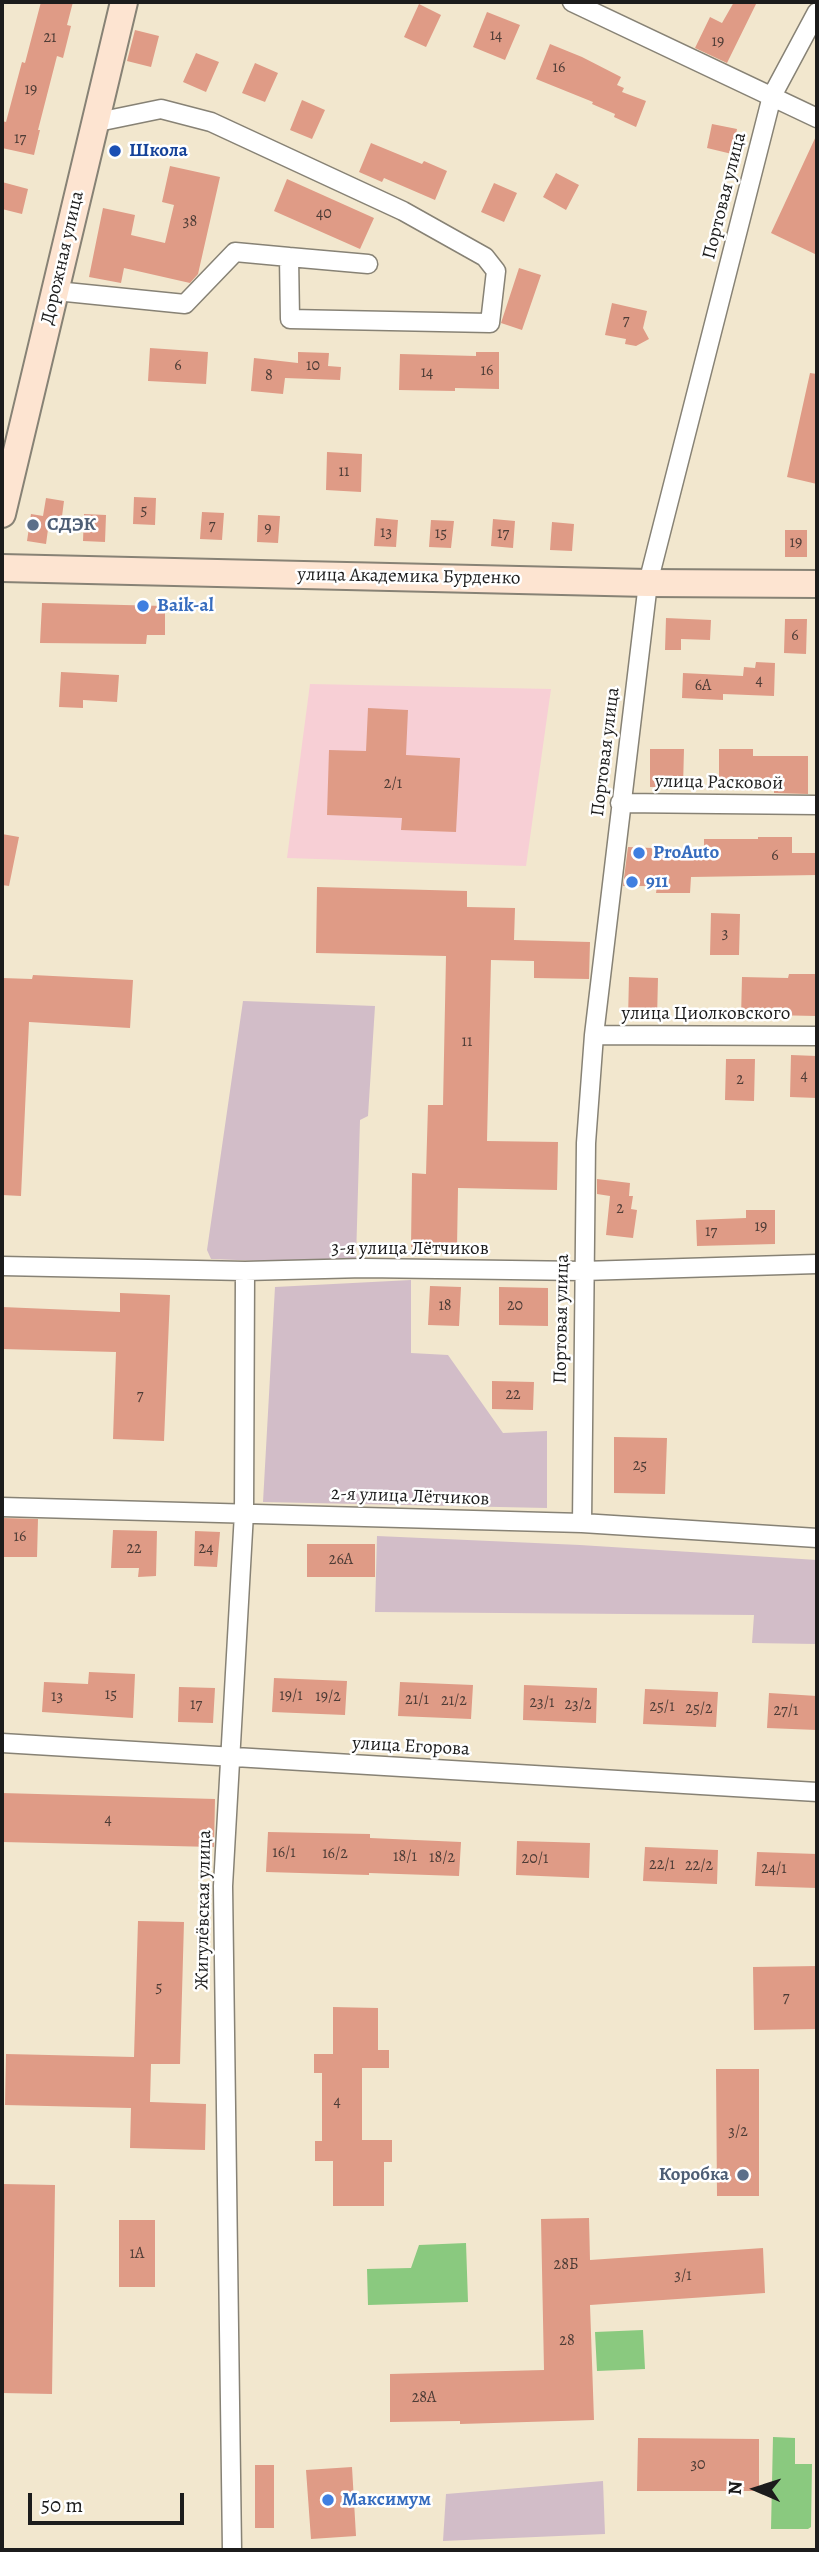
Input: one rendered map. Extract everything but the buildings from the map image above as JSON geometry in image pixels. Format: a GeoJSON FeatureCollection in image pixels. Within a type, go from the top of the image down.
{"type":"FeatureCollection","features":[{"type":"Feature","properties":{"kind":"street","name":"Дорожная улица"},"geometry":{"type":"LineString","coordinates":[[2,514],[93,123],[124,2]]}},
{"type":"Feature","properties":{"kind":"street"},"geometry":{"type":"LineString","coordinates":[[572,2],[817,118]]}},
{"type":"Feature","properties":{"kind":"street","name":"Портовая улица"},"geometry":{"type":"LineString","coordinates":[[582,1523],[586,1143],[594,1035],[648,583],[772,96],[817,12]]}},
{"type":"Feature","properties":{"kind":"street"},"geometry":{"type":"LineString","coordinates":[[93,123],[161,109],[211,121],[403,211],[485,257],[496,271],[490,323],[290,319],[289,257]]}},
{"type":"Feature","properties":{"kind":"street"},"geometry":{"type":"LineString","coordinates":[[56,291],[185,304],[235,253],[368,264]]}},
{"type":"Feature","properties":{"kind":"street","name":"улица Академика Бурденко"},"geometry":{"type":"LineString","coordinates":[[2,568],[648,583],[817,584]]}},
{"type":"Feature","properties":{"kind":"street","name":"улица Расковой"},"geometry":{"type":"LineString","coordinates":[[620,803],[817,806]]}},
{"type":"Feature","properties":{"kind":"street","name":"улица Циолковского"},"geometry":{"type":"LineString","coordinates":[[594,1035],[817,1036]]}},
{"type":"Feature","properties":{"kind":"street","name":"3-я улица Лётчиков"},"geometry":{"type":"LineString","coordinates":[[2,1266],[583,1271],[817,1265]]}},
{"type":"Feature","properties":{"kind":"street","name":"Жигулёвская улица"},"geometry":{"type":"LineString","coordinates":[[232,2550],[223,1886],[244,1513],[245,1270]]}},
{"type":"Feature","properties":{"kind":"street","name":"2-я улица Лётчиков"},"geometry":{"type":"LineString","coordinates":[[2,1507],[582,1523],[817,1538]]}},
{"type":"Feature","properties":{"kind":"street","name":"улица Егорова"},"geometry":{"type":"LineString","coordinates":[[2,1743],[817,1792]]}},
{"type":"Feature","properties":{"kind":"shaded area"},"geometry":{"type":"Polygon","coordinates":[[[310,684],[551,689],[526,866],[287,858],[310,684]]]}},
{"type":"Feature","properties":{"kind":"shaded area"},"geometry":{"type":"Polygon","coordinates":[[[243,1001],[375,1006],[368,1116],[360,1120],[356,1259],[315,1263],[211,1259],[207,1250],[243,1001]]]}},
{"type":"Feature","properties":{"kind":"shaded area"},"geometry":{"type":"Polygon","coordinates":[[[411,1280],[411,1353],[448,1355],[503,1433],[547,1431],[547,1508],[263,1502],[275,1287],[411,1280]]]}},
{"type":"Feature","properties":{"kind":"shaded area"},"geometry":{"type":"Polygon","coordinates":[[[377,1536],[817,1560],[817,1644],[752,1643],[754,1615],[375,1612],[377,1536]]]}},
{"type":"Feature","properties":{"kind":"shaded area"},"geometry":{"type":"Polygon","coordinates":[[[603,2481],[605,2534],[443,2541],[446,2494],[603,2481]]]}},
{"type":"Feature","properties":{"kind":"green space"},"geometry":{"type":"Polygon","coordinates":[[[466,2243],[468,2302],[368,2305],[367,2269],[411,2268],[419,2245],[466,2243]]]}},
{"type":"Feature","properties":{"kind":"green space"},"geometry":{"type":"Polygon","coordinates":[[[643,2330],[645,2369],[597,2371],[595,2332],[643,2330]]]}},
{"type":"Feature","properties":{"kind":"green space"},"geometry":{"type":"Polygon","coordinates":[[[773,2437],[795,2438],[795,2464],[812,2464],[811,2527],[808,2529],[771,2529],[773,2437]]]}},
{"type":"Feature","properties":{"kind":"place","name":"Школа"},"geometry":{"type":"Point","coordinates":[115,151]}},
{"type":"Feature","properties":{"kind":"place","name":"СДЭК"},"geometry":{"type":"Point","coordinates":[33,525]}},
{"type":"Feature","properties":{"kind":"place","name":"Baik-al"},"geometry":{"type":"Point","coordinates":[143,606]}},
{"type":"Feature","properties":{"kind":"place","name":"ProAuto"},"geometry":{"type":"Point","coordinates":[639,853]}},
{"type":"Feature","properties":{"kind":"place","name":"911"},"geometry":{"type":"Point","coordinates":[632,882]}},
{"type":"Feature","properties":{"kind":"place","name":"Коробка"},"geometry":{"type":"Point","coordinates":[743,2175]}},
{"type":"Feature","properties":{"kind":"place","name":"Максимум"},"geometry":{"type":"Point","coordinates":[328,2500]}}]}
